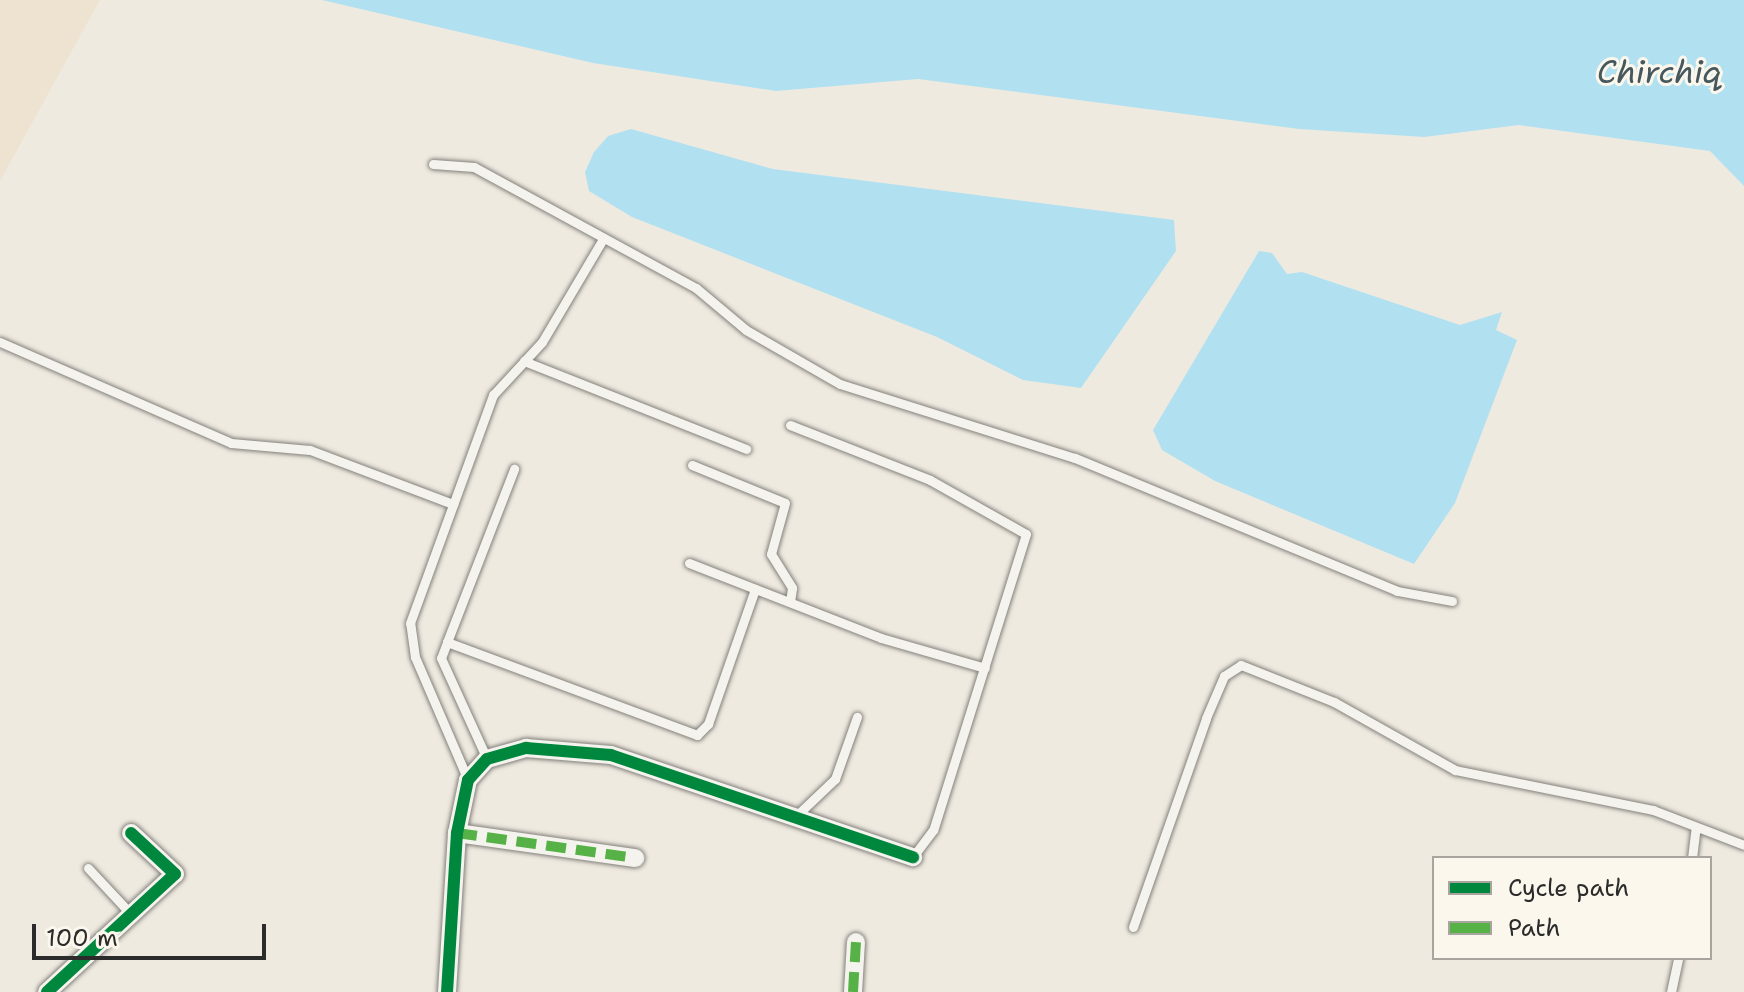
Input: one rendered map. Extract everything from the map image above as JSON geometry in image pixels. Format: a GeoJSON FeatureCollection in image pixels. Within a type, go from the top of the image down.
{"type":"FeatureCollection","features":[{"type":"Feature","properties":{"kind":"street"},"geometry":{"type":"LineString","coordinates":[[447,992],[457,833],[468,780],[487,759],[568,747],[796,816],[913,857]]}},
{"type":"Feature","properties":{"kind":"street"},"geometry":{"type":"LineString","coordinates":[[47,992],[175,874],[131,833]]}},
{"type":"Feature","properties":{"kind":"street"},"geometry":{"type":"LineString","coordinates":[[457,833],[635,858]]}},
{"type":"Feature","properties":{"kind":"street"},"geometry":{"type":"LineString","coordinates":[[853,992],[856,942]]}},
{"type":"Feature","properties":{"kind":"lane"},"geometry":{"type":"LineString","coordinates":[[433,164],[474,167],[696,288],[746,330],[840,384],[1075,458],[1397,591],[1452,601]]}},
{"type":"Feature","properties":{"kind":"lane"},"geometry":{"type":"LineString","coordinates":[[468,780],[411,644],[415,606],[493,395],[524,361],[603,239]]}},
{"type":"Feature","properties":{"kind":"lane"},"geometry":{"type":"LineString","coordinates":[[0,342],[231,443],[310,450],[453,504]]}},
{"type":"Feature","properties":{"kind":"lane"},"geometry":{"type":"LineString","coordinates":[[524,361],[746,449]]}},
{"type":"Feature","properties":{"kind":"lane"},"geometry":{"type":"LineString","coordinates":[[790,425],[930,480],[1023,528],[1025,541],[933,830],[913,857]]}},
{"type":"Feature","properties":{"kind":"lane"},"geometry":{"type":"LineString","coordinates":[[692,465],[785,503],[771,554],[792,588],[790,602]]}},
{"type":"Feature","properties":{"kind":"lane"},"geometry":{"type":"LineString","coordinates":[[487,759],[441,658],[514,469]]}},
{"type":"Feature","properties":{"kind":"lane"},"geometry":{"type":"LineString","coordinates":[[689,563],[790,602],[985,668]]}},
{"type":"Feature","properties":{"kind":"lane"},"geometry":{"type":"LineString","coordinates":[[447,642],[697,735],[708,724],[755,589]]}},
{"type":"Feature","properties":{"kind":"lane"},"geometry":{"type":"LineString","coordinates":[[1133,927],[1206,718],[1224,676],[1241,665],[1334,702],[1455,770],[1640,806],[1744,845]]}},
{"type":"Feature","properties":{"kind":"lane"},"geometry":{"type":"LineString","coordinates":[[796,816],[835,779],[857,717]]}},
{"type":"Feature","properties":{"kind":"lane"},"geometry":{"type":"LineString","coordinates":[[1692,856],[1696,827]]}},
{"type":"Feature","properties":{"kind":"lane"},"geometry":{"type":"LineString","coordinates":[[88,868],[130,913]]}},
{"type":"Feature","properties":{"kind":"lane"},"geometry":{"type":"LineString","coordinates":[[1671,992],[1678,960]]}},
{"type":"Feature","properties":{"kind":"shaded area"},"geometry":{"type":"Polygon","coordinates":[[[0,0],[100,0],[0,181],[0,0]]]}},
{"type":"Feature","properties":{"kind":"water","name":"Chirchiq"},"geometry":{"type":"Polygon","coordinates":[[[322,0],[1744,0],[1744,186],[1710,151],[1519,125],[1424,137],[1299,129],[918,79],[776,91],[593,63],[322,0]]]}},
{"type":"Feature","properties":{"kind":"water"},"geometry":{"type":"Polygon","coordinates":[[[631,129],[773,169],[1174,220],[1176,251],[1081,388],[1023,380],[937,337],[632,217],[589,191],[585,172],[594,152],[608,136],[631,129]]]}},
{"type":"Feature","properties":{"kind":"water"},"geometry":{"type":"Polygon","coordinates":[[[1259,251],[1272,253],[1287,274],[1302,272],[1460,325],[1502,312],[1496,330],[1517,340],[1455,503],[1414,564],[1215,481],[1162,450],[1153,430],[1259,251]]]}},
{"type":"Feature","properties":{"kind":"marked path"},"geometry":{"type":"LineString","coordinates":[[457,833],[635,858]]}},
{"type":"Feature","properties":{"kind":"marked path"},"geometry":{"type":"LineString","coordinates":[[853,992],[856,942]]}},
{"type":"Feature","properties":{"kind":"cycle path"},"geometry":{"type":"LineString","coordinates":[[447,992],[457,833],[468,780],[487,759],[526,748],[611,755],[913,857]]}},
{"type":"Feature","properties":{"kind":"cycle path"},"geometry":{"type":"LineString","coordinates":[[47,992],[175,874],[131,833]]}}]}
